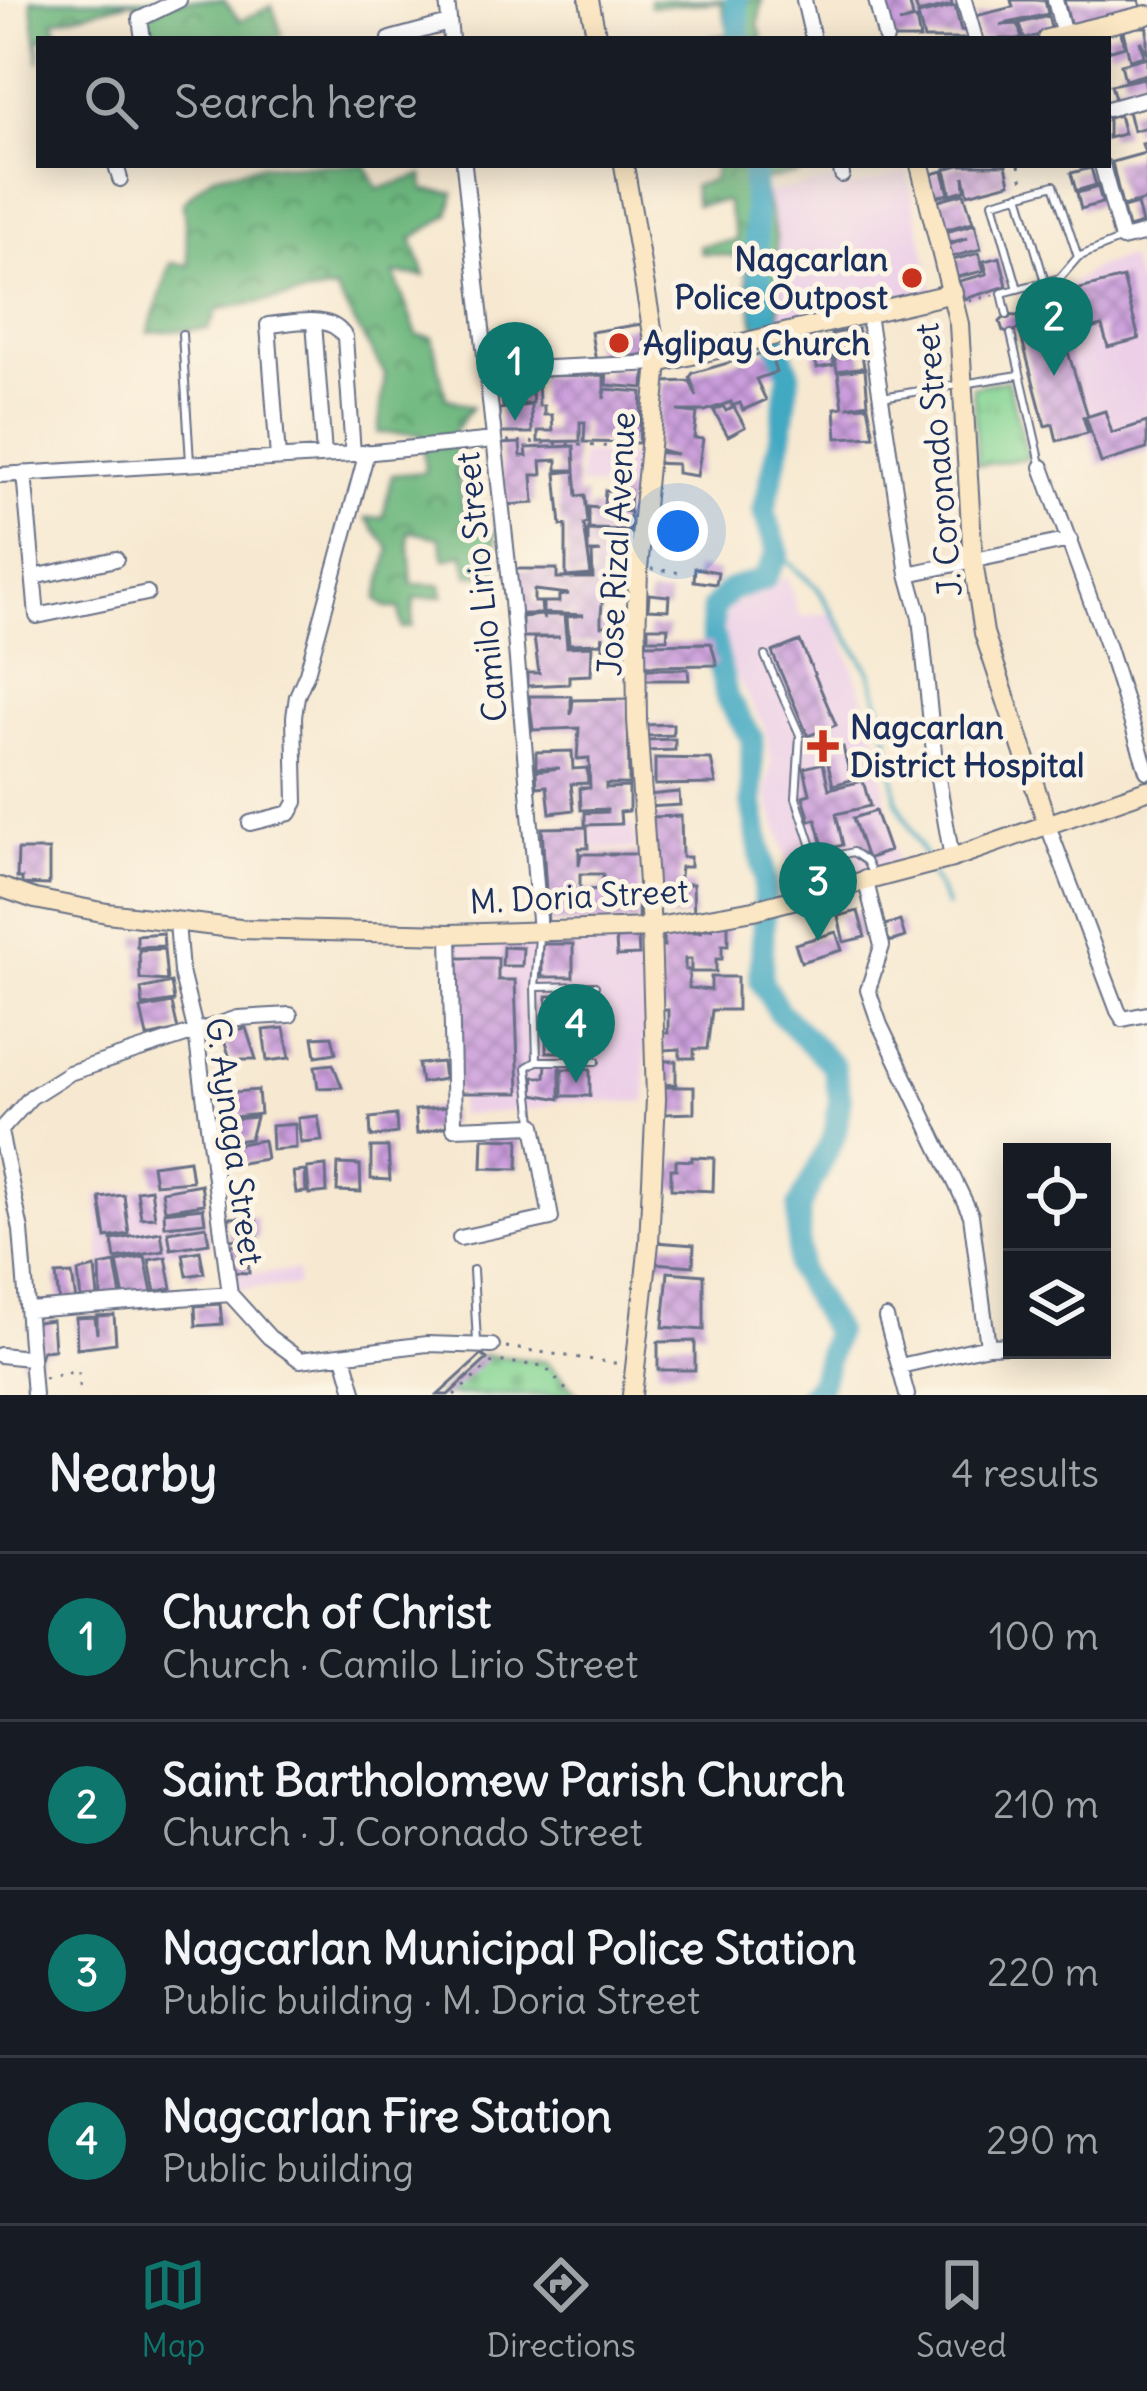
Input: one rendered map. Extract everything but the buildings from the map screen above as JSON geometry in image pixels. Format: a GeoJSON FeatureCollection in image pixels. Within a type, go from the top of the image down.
{"type":"FeatureCollection","features":[{"type":"Feature","properties":{"kind":"main road"},"geometry":{"type":"LineString","coordinates":[[589,0],[597,36]]}},
{"type":"Feature","properties":{"kind":"main road"},"geometry":{"type":"LineString","coordinates":[[1067,36],[1147,15]]}},
{"type":"Feature","properties":{"kind":"main road","name":"Jose Rizal Avenue"},"geometry":{"type":"LineString","coordinates":[[625,168],[658,363],[638,569],[637,720],[652,928],[656,1099],[649,1244],[632,1395]]}},
{"type":"Feature","properties":{"kind":"main road","name":"J. Coronado Street"},"geometry":{"type":"LineString","coordinates":[[922,168],[954,299],[964,384],[973,561],[984,632],[1048,826]]}},
{"type":"Feature","properties":{"kind":"main road"},"geometry":{"type":"LineString","coordinates":[[658,363],[954,299]]}},
{"type":"Feature","properties":{"kind":"main road","name":"M. Doria Street"},"geometry":{"type":"LineString","coordinates":[[0,887],[35,899],[240,929],[450,934],[652,928],[754,910],[952,859],[1147,790]]}},
{"type":"Feature","properties":{"kind":"street"},"geometry":{"type":"LineString","coordinates":[[143,36],[140,19],[179,0]]}},
{"type":"Feature","properties":{"kind":"street"},"geometry":{"type":"LineString","coordinates":[[412,36],[450,31],[447,0]]}},
{"type":"Feature","properties":{"kind":"street"},"geometry":{"type":"LineString","coordinates":[[804,0],[811,36]]}},
{"type":"Feature","properties":{"kind":"street"},"geometry":{"type":"LineString","coordinates":[[876,0],[885,36]]}},
{"type":"Feature","properties":{"kind":"street"},"geometry":{"type":"LineString","coordinates":[[964,0],[974,36]]}},
{"type":"Feature","properties":{"kind":"street"},"geometry":{"type":"LineString","coordinates":[[1055,0],[1059,36]]}},
{"type":"Feature","properties":{"kind":"street"},"geometry":{"type":"LineString","coordinates":[[1111,108],[1147,98]]}},
{"type":"Feature","properties":{"kind":"street","name":"Camilo Lirio Street"},"geometry":{"type":"LineString","coordinates":[[464,168],[512,601],[540,932]]}},
{"type":"Feature","properties":{"kind":"street"},"geometry":{"type":"LineString","coordinates":[[1103,168],[1122,239],[1147,233]]}},
{"type":"Feature","properties":{"kind":"street"},"geometry":{"type":"LineString","coordinates":[[868,314],[908,574],[920,617],[935,762],[952,859]]}},
{"type":"Feature","properties":{"kind":"street"},"geometry":{"type":"LineString","coordinates":[[250,823],[290,813],[296,802],[297,696],[308,673],[360,453],[345,337],[340,327],[328,321],[268,325],[278,458]]}},
{"type":"Feature","properties":{"kind":"street"},"geometry":{"type":"LineString","coordinates":[[314,322],[324,455]]}},
{"type":"Feature","properties":{"kind":"street"},"geometry":{"type":"LineString","coordinates":[[487,371],[658,363]]}},
{"type":"Feature","properties":{"kind":"street"},"geometry":{"type":"LineString","coordinates":[[0,475],[494,440]]}},
{"type":"Feature","properties":{"kind":"street"},"geometry":{"type":"LineString","coordinates":[[1042,467],[1147,771]]}},
{"type":"Feature","properties":{"kind":"street"},"geometry":{"type":"LineString","coordinates":[[24,473],[38,616],[147,592]]}},
{"type":"Feature","properties":{"kind":"street"},"geometry":{"type":"LineString","coordinates":[[908,574],[1070,540]]}},
{"type":"Feature","properties":{"kind":"street"},"geometry":{"type":"LineString","coordinates":[[34,577],[116,559]]}},
{"type":"Feature","properties":{"kind":"street","name":"J. Coronado Street"},"geometry":{"type":"LineString","coordinates":[[1048,826],[1123,1018],[1147,1013]]}},
{"type":"Feature","properties":{"kind":"street"},"geometry":{"type":"LineString","coordinates":[[870,877],[882,946],[868,990],[971,1216],[988,1346]]}},
{"type":"Feature","properties":{"kind":"street","name":"G. Aynaga Street"},"geometry":{"type":"LineString","coordinates":[[177,922],[230,1294],[269,1337],[300,1360],[428,1344],[485,1346]]}},
{"type":"Feature","properties":{"kind":"street"},"geometry":{"type":"LineString","coordinates":[[450,934],[454,1128],[534,1126],[551,1218],[460,1238]]}},
{"type":"Feature","properties":{"kind":"street"},"geometry":{"type":"LineString","coordinates":[[33,1388],[21,1230],[0,1131],[31,1096],[69,1073],[238,1018],[290,1015]]}},
{"type":"Feature","properties":{"kind":"street"},"geometry":{"type":"LineString","coordinates":[[28,1310],[230,1294]]}},
{"type":"Feature","properties":{"kind":"street"},"geometry":{"type":"LineString","coordinates":[[886,1318],[907,1395]]}},
{"type":"Feature","properties":{"kind":"street"},"geometry":{"type":"LineString","coordinates":[[900,1366],[1003,1345]]}},
{"type":"Feature","properties":{"kind":"street"},"geometry":{"type":"LineString","coordinates":[[0,1354],[29,1358]]}},
{"type":"Feature","properties":{"kind":"street"},"geometry":{"type":"LineString","coordinates":[[344,1356],[355,1395]]}},
{"type":"Feature","properties":{"kind":"lane"},"geometry":{"type":"LineString","coordinates":[[1018,289],[993,202],[1054,185],[1078,257]]}},
{"type":"Feature","properties":{"kind":"lane"},"geometry":{"type":"LineString","coordinates":[[1023,194],[1045,282]]}},
{"type":"Feature","properties":{"kind":"lane"},"geometry":{"type":"LineString","coordinates":[[1007,315],[1002,293],[1060,278],[1078,257],[1122,239]]}},
{"type":"Feature","properties":{"kind":"lane"},"geometry":{"type":"LineString","coordinates":[[182,334],[190,464]]}},
{"type":"Feature","properties":{"kind":"lane"},"geometry":{"type":"LineString","coordinates":[[1011,334],[1042,467]]}},
{"type":"Feature","properties":{"kind":"lane"},"geometry":{"type":"LineString","coordinates":[[882,397],[1019,375]]}},
{"type":"Feature","properties":{"kind":"lane"},"geometry":{"type":"LineString","coordinates":[[764,656],[800,735],[796,798],[826,890]]}},
{"type":"Feature","properties":{"kind":"lane"},"geometry":{"type":"LineString","coordinates":[[815,861],[854,852],[866,861],[870,877]]}},
{"type":"Feature","properties":{"kind":"lane"},"geometry":{"type":"LineString","coordinates":[[536,1061],[540,932]]}},
{"type":"Feature","properties":{"kind":"lane"},"geometry":{"type":"LineString","coordinates":[[535,986],[595,986]]}},
{"type":"Feature","properties":{"kind":"lane"},"geometry":{"type":"LineString","coordinates":[[534,1126],[527,1067],[536,1061],[596,1061]]}},
{"type":"Feature","properties":{"kind":"lane"},"geometry":{"type":"LineString","coordinates":[[473,1270],[485,1346]]}},
{"type":"Feature","properties":{"kind":"path"},"geometry":{"type":"LineString","coordinates":[[1019,168],[1023,194]]}},
{"type":"Feature","properties":{"kind":"path"},"geometry":{"type":"LineString","coordinates":[[954,299],[1002,293]]}},
{"type":"Feature","properties":{"kind":"path"},"geometry":{"type":"LineString","coordinates":[[494,440],[649,449]]}},
{"type":"Feature","properties":{"kind":"path"},"geometry":{"type":"LineString","coordinates":[[638,569],[686,573]]}},
{"type":"Feature","properties":{"kind":"path"},"geometry":{"type":"LineString","coordinates":[[485,1346],[567,1353],[634,1366]]}},
{"type":"Feature","properties":{"kind":"path"},"geometry":{"type":"LineString","coordinates":[[454,1395],[494,1361],[544,1366],[571,1395]]}},
{"type":"Feature","properties":{"kind":"path"},"geometry":{"type":"LineString","coordinates":[[33,1388],[77,1371],[80,1395]]}},
{"type":"Feature","properties":{"kind":"shaded area"},"geometry":{"type":"Polygon","coordinates":[[[907,172],[933,289],[792,325],[775,320],[765,193],[845,178],[849,188],[907,172]]]}},
{"type":"Feature","properties":{"kind":"shaded area"},"geometry":{"type":"Polygon","coordinates":[[[1128,257],[1138,284],[1147,282],[1147,452],[1098,466],[1083,417],[1088,415],[1052,296],[1095,268],[1128,257]]]}},
{"type":"Feature","properties":{"kind":"shaded area"},"geometry":{"type":"Polygon","coordinates":[[[581,453],[635,457],[633,490],[579,486],[581,453]]]}},
{"type":"Feature","properties":{"kind":"shaded area","name":"Nagcarlan District Hospital"},"geometry":{"type":"Polygon","coordinates":[[[787,576],[800,616],[833,613],[875,728],[898,867],[797,894],[766,793],[771,763],[765,728],[719,647],[728,607],[787,576]]]}},
{"type":"Feature","properties":{"kind":"shaded area"},"geometry":{"type":"Polygon","coordinates":[[[590,825],[633,825],[636,849],[590,849],[590,825]]]}},
{"type":"Feature","properties":{"kind":"shaded area"},"geometry":{"type":"Polygon","coordinates":[[[643,935],[646,1102],[561,1101],[535,1109],[459,1115],[454,943],[643,935]]]}},
{"type":"Feature","properties":{"kind":"shaded area"},"geometry":{"type":"Polygon","coordinates":[[[201,1180],[211,1247],[101,1264],[97,1195],[201,1180]]]}},
{"type":"Feature","properties":{"kind":"shaded area"},"geometry":{"type":"Polygon","coordinates":[[[297,1271],[297,1286],[230,1290],[230,1274],[297,1271]]]}},
{"type":"Feature","properties":{"kind":"green space"},"geometry":{"type":"Polygon","coordinates":[[[31,0],[224,0],[240,21],[272,6],[282,35],[158,36],[133,1],[53,21],[60,36],[36,39],[31,0]]]}},
{"type":"Feature","properties":{"kind":"green space"},"geometry":{"type":"Polygon","coordinates":[[[650,0],[762,0],[758,25],[762,36],[719,36],[729,34],[721,2],[650,6],[650,0]]]}},
{"type":"Feature","properties":{"kind":"green space"},"geometry":{"type":"Polygon","coordinates":[[[247,168],[367,168],[378,189],[423,175],[424,190],[454,193],[449,215],[412,238],[425,276],[394,274],[417,335],[432,337],[446,398],[472,407],[452,434],[465,519],[495,532],[498,575],[468,575],[464,553],[445,560],[440,538],[408,531],[412,584],[441,585],[443,596],[414,599],[412,627],[402,628],[399,608],[387,608],[377,600],[390,549],[366,518],[383,517],[392,475],[425,472],[422,434],[378,433],[385,374],[335,290],[218,309],[208,329],[148,332],[171,263],[189,265],[183,202],[213,175],[247,168]]]}},
{"type":"Feature","properties":{"kind":"green space"},"geometry":{"type":"Polygon","coordinates":[[[715,168],[797,168],[798,174],[762,180],[776,237],[780,326],[756,333],[744,257],[701,253],[700,246],[737,240],[726,201],[696,205],[693,186],[713,180],[715,168]]]}},
{"type":"Feature","properties":{"kind":"green space"},"geometry":{"type":"Polygon","coordinates":[[[1007,380],[1028,458],[978,465],[973,387],[1007,380]]]}},
{"type":"Feature","properties":{"kind":"green space"},"geometry":{"type":"Polygon","coordinates":[[[482,1355],[546,1361],[579,1395],[438,1395],[482,1355]]]}},
{"type":"Feature","properties":{"kind":"waterway"},"geometry":{"type":"LineString","coordinates":[[736,0],[739,36]]}},
{"type":"Feature","properties":{"kind":"waterway"},"geometry":{"type":"LineString","coordinates":[[753,168],[757,258],[765,310],[789,373],[764,511],[778,553],[764,579],[730,590],[713,608],[712,631],[727,699],[752,738],[752,802],[765,879],[761,981],[779,1012],[833,1065],[840,1098],[835,1135],[799,1207],[798,1269],[835,1332],[820,1385],[809,1395]]}},
{"type":"Feature","properties":{"kind":"waterway"},"geometry":{"type":"LineString","coordinates":[[778,553],[818,589],[870,672],[887,731],[897,801],[925,857]]}},
{"type":"Feature","properties":{"kind":"waterway"},"geometry":{"type":"LineString","coordinates":[[930,872],[947,906]]}},
{"type":"Feature","properties":{"kind":"place","name":"Nagcarlan Police Outpost"},"geometry":{"type":"Point","coordinates":[912,278]}},
{"type":"Feature","properties":{"kind":"place","name":"Aglipay Church"},"geometry":{"type":"Point","coordinates":[619,343]}},
{"type":"Feature","properties":{"kind":"place","name":"Saint Bartholomew Parish Church"},"geometry":{"type":"Point","coordinates":[1054,376]}},
{"type":"Feature","properties":{"kind":"place","name":"Church of Christ"},"geometry":{"type":"Point","coordinates":[515,421]}},
{"type":"Feature","properties":{"kind":"place","name":"Nagcarlan District Hospital"},"geometry":{"type":"Point","coordinates":[823,746]}},
{"type":"Feature","properties":{"kind":"place","name":"Nagcarlan Municipal Police Station"},"geometry":{"type":"Point","coordinates":[818,941]}},
{"type":"Feature","properties":{"kind":"place","name":"Nagcarlan Fire Station"},"geometry":{"type":"Point","coordinates":[576,1083]}}]}
